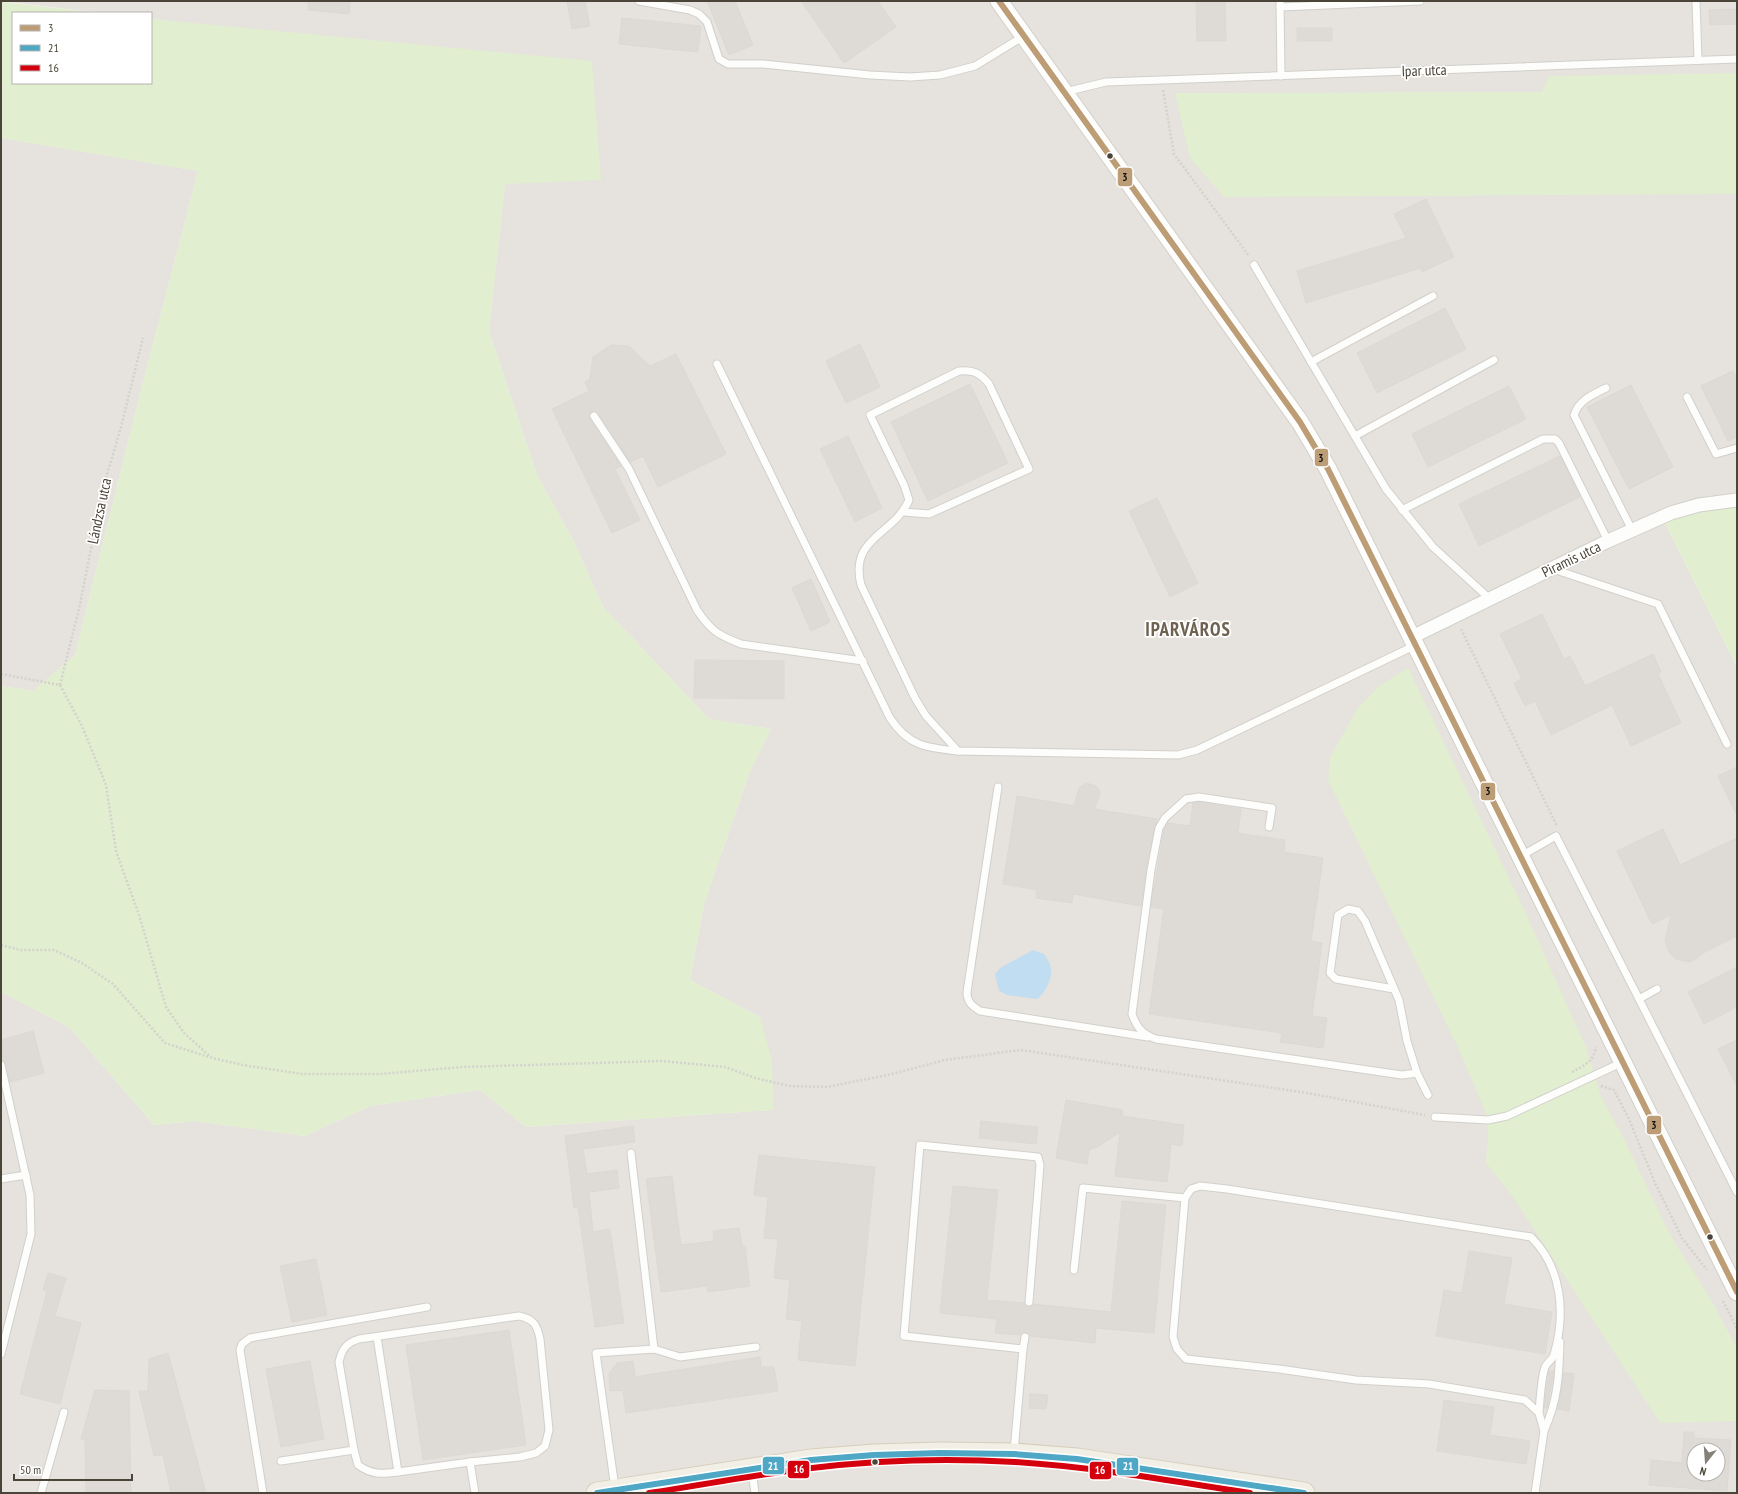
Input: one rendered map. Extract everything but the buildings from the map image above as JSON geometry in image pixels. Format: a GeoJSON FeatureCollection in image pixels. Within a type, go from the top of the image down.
{"type":"FeatureCollection","features":[{"type":"Feature","properties":{"kind":"main road"},"geometry":{"type":"LineString","coordinates":[[606,1492],[811,1460],[874,1455],[1014,1454],[1077,1459],[1304,1493]]}},
{"type":"Feature","properties":{"kind":"street"},"geometry":{"type":"LineString","coordinates":[[999,1],[1300,422],[1328,469],[1737,1292]]}},
{"type":"Feature","properties":{"kind":"street","name":"Piramis utca"},"geometry":{"type":"LineString","coordinates":[[1414,641],[1455,616],[1608,540],[1671,513],[1699,505],[1737,500]]}},
{"type":"Feature","properties":{"kind":"lane"},"geometry":{"type":"LineString","coordinates":[[639,1],[690,10],[699,14],[707,22],[719,59],[728,64],[763,64],[870,75],[910,77],[940,75],[975,66],[1024,36]]}},
{"type":"Feature","properties":{"kind":"lane"},"geometry":{"type":"LineString","coordinates":[[1281,76],[1280,4],[1420,1]]}},
{"type":"Feature","properties":{"kind":"lane"},"geometry":{"type":"LineString","coordinates":[[1696,1],[1698,60]]}},
{"type":"Feature","properties":{"kind":"lane","name":"Ipar utca"},"geometry":{"type":"LineString","coordinates":[[1064,92],[1106,82],[1737,59]]}},
{"type":"Feature","properties":{"kind":"lane"},"geometry":{"type":"LineString","coordinates":[[1254,265],[1386,489],[1433,547],[1490,599]]}},
{"type":"Feature","properties":{"kind":"lane"},"geometry":{"type":"LineString","coordinates":[[1311,362],[1433,296]]}},
{"type":"Feature","properties":{"kind":"lane"},"geometry":{"type":"LineString","coordinates":[[1355,436],[1494,360]]}},
{"type":"Feature","properties":{"kind":"lane"},"geometry":{"type":"LineString","coordinates":[[717,364],[898,731],[913,741],[931,748],[958,751],[1178,755],[1197,750],[1414,641]]}},
{"type":"Feature","properties":{"kind":"lane"},"geometry":{"type":"LineString","coordinates":[[904,512],[929,514],[1029,469],[989,384],[980,374],[971,370],[959,370],[870,415],[904,485],[909,500],[904,512],[871,540],[864,550],[859,562],[858,573],[861,585],[915,698],[926,716],[958,751]]}},
{"type":"Feature","properties":{"kind":"lane"},"geometry":{"type":"LineString","coordinates":[[1606,388],[1584,399],[1576,406],[1574,415],[1632,530]]}},
{"type":"Feature","properties":{"kind":"lane"},"geometry":{"type":"LineString","coordinates":[[1687,397],[1716,454],[1737,448]]}},
{"type":"Feature","properties":{"kind":"lane"},"geometry":{"type":"LineString","coordinates":[[594,416],[629,469],[697,610],[708,626],[722,637],[740,644],[863,662]]}},
{"type":"Feature","properties":{"kind":"lane"},"geometry":{"type":"LineString","coordinates":[[1402,510],[1543,439],[1549,438],[1559,443],[1608,540]]}},
{"type":"Feature","properties":{"kind":"lane"},"geometry":{"type":"LineString","coordinates":[[1551,568],[1658,604],[1727,744]]}},
{"type":"Feature","properties":{"kind":"lane"},"geometry":{"type":"LineString","coordinates":[[998,788],[967,992],[967,999],[972,1007],[980,1011],[1156,1039],[1402,1075],[1417,1073]]}},
{"type":"Feature","properties":{"kind":"lane"},"geometry":{"type":"LineString","coordinates":[[1156,1039],[1144,1035],[1136,1026],[1132,1014],[1158,828],[1165,818],[1186,799],[1199,797],[1272,808],[1269,827]]}},
{"type":"Feature","properties":{"kind":"lane"},"geometry":{"type":"LineString","coordinates":[[1521,856],[1556,836],[1737,1192]]}},
{"type":"Feature","properties":{"kind":"lane"},"geometry":{"type":"LineString","coordinates":[[1394,989],[1336,979],[1330,973],[1338,915],[1348,909],[1358,911],[1365,921],[1394,989],[1398,1000],[1407,1041],[1417,1073],[1428,1096]]}},
{"type":"Feature","properties":{"kind":"lane"},"geometry":{"type":"LineString","coordinates":[[1639,999],[1657,989]]}},
{"type":"Feature","properties":{"kind":"lane"},"geometry":{"type":"LineString","coordinates":[[1435,1117],[1488,1120],[1508,1116],[1623,1062]]}},
{"type":"Feature","properties":{"kind":"lane"},"geometry":{"type":"LineString","coordinates":[[1,1066],[30,1195],[31,1234],[1,1354]]}},
{"type":"Feature","properties":{"kind":"lane"},"geometry":{"type":"LineString","coordinates":[[1023,1348],[904,1336],[920,1145],[1038,1157],[1040,1165],[1029,1302]]}},
{"type":"Feature","properties":{"kind":"lane"},"geometry":{"type":"LineString","coordinates":[[631,1153],[654,1349]]}},
{"type":"Feature","properties":{"kind":"lane"},"geometry":{"type":"LineString","coordinates":[[1,1179],[26,1175]]}},
{"type":"Feature","properties":{"kind":"lane"},"geometry":{"type":"LineString","coordinates":[[1535,1493],[1544,1431],[1554,1410],[1559,1371],[1560,1291],[1543,1249],[1531,1236],[1227,1189],[1200,1186],[1190,1189],[1185,1198],[1173,1337],[1177,1349],[1186,1359],[1356,1380],[1429,1384],[1525,1400],[1539,1413]]}},
{"type":"Feature","properties":{"kind":"lane"},"geometry":{"type":"LineString","coordinates":[[1074,1270],[1083,1188],[1185,1198]]}},
{"type":"Feature","properties":{"kind":"lane"},"geometry":{"type":"LineString","coordinates":[[263,1493],[240,1350],[242,1344],[250,1338],[427,1307]]}},
{"type":"Feature","properties":{"kind":"lane"},"geometry":{"type":"LineString","coordinates":[[519,1316],[529,1318],[538,1326],[549,1430],[545,1446],[536,1453],[520,1457],[378,1474],[368,1472],[358,1465],[354,1450],[339,1362],[342,1352],[348,1343],[359,1339],[519,1316]]}},
{"type":"Feature","properties":{"kind":"lane"},"geometry":{"type":"LineString","coordinates":[[1544,1431],[1539,1413],[1545,1367],[1554,1356],[1560,1316]]}},
{"type":"Feature","properties":{"kind":"lane"},"geometry":{"type":"LineString","coordinates":[[377,1337],[398,1472]]}},
{"type":"Feature","properties":{"kind":"lane"},"geometry":{"type":"LineString","coordinates":[[1014,1454],[1025,1337]]}},
{"type":"Feature","properties":{"kind":"lane"},"geometry":{"type":"LineString","coordinates":[[606,1492],[596,1353],[654,1349],[680,1357],[756,1347]]}},
{"type":"Feature","properties":{"kind":"lane"},"geometry":{"type":"LineString","coordinates":[[41,1493],[64,1412]]}},
{"type":"Feature","properties":{"kind":"lane"},"geometry":{"type":"LineString","coordinates":[[281,1461],[354,1450]]}},
{"type":"Feature","properties":{"kind":"lane"},"geometry":{"type":"LineString","coordinates":[[470,1462],[475,1493]]}},
{"type":"Feature","properties":{"kind":"lane"},"geometry":{"type":"LineString","coordinates":[[752,1469],[755,1493]]}},
{"type":"Feature","properties":{"kind":"path"},"geometry":{"type":"LineString","coordinates":[[1161,80],[1174,154],[1246,250],[1254,265]]}},
{"type":"Feature","properties":{"kind":"path","name":"Lándzsa utca"},"geometry":{"type":"LineString","coordinates":[[60,685],[79,609],[103,488],[144,338]]}},
{"type":"Feature","properties":{"kind":"path"},"geometry":{"type":"LineString","coordinates":[[1455,616],[1558,828],[1556,836]]}},
{"type":"Feature","properties":{"kind":"path"},"geometry":{"type":"LineString","coordinates":[[1,674],[60,685],[82,726],[106,785],[116,851],[139,915],[166,1007],[184,1033],[212,1058]]}},
{"type":"Feature","properties":{"kind":"path"},"geometry":{"type":"LineString","coordinates":[[1,945],[21,950],[54,950],[82,963],[113,984],[165,1043],[212,1058],[243,1065],[302,1074],[380,1074],[462,1068],[662,1061],[725,1067],[755,1078],[790,1086],[827,1087],[888,1075],[944,1060],[1022,1050],[1307,1093],[1435,1117]]}},
{"type":"Feature","properties":{"kind":"path"},"geometry":{"type":"LineString","coordinates":[[1569,1073],[1587,1064],[1596,1053],[1597,1040]]}},
{"type":"Feature","properties":{"kind":"path"},"geometry":{"type":"LineString","coordinates":[[1583,1066],[1594,1088],[1605,1086],[1614,1090],[1629,1119],[1656,1183],[1682,1238],[1708,1272]]}},
{"type":"Feature","properties":{"kind":"path"},"geometry":{"type":"LineString","coordinates":[[1719,1294],[1737,1329]]}},
{"type":"Feature","properties":{"kind":"shaded area"},"geometry":{"type":"Polygon","coordinates":[[[1,1],[1737,1],[1737,502],[1663,519],[1737,667],[1737,1493],[1,1493],[1,992],[69,1027],[154,1125],[196,1121],[305,1136],[370,1106],[480,1090],[526,1127],[773,1110],[760,1017],[690,980],[704,904],[750,771],[771,729],[709,719],[603,607],[574,542],[537,475],[489,331],[505,184],[197,25],[152,19],[152,12],[94,12],[1,1]]]}},
{"type":"Feature","properties":{"kind":"shaded area"},"geometry":{"type":"Polygon","coordinates":[[[1,138],[198,171],[134,417],[75,655],[33,691],[1,686],[1,138]]]}},
{"type":"Feature","properties":{"kind":"shaded area"},"geometry":{"type":"Polygon","coordinates":[[[1242,1140],[1452,1165],[1419,1445],[1208,1419],[1242,1140]]]}},
{"type":"Feature","properties":{"kind":"shaded area"},"geometry":{"type":"Polygon","coordinates":[[[562,1308],[576,1427],[535,1432],[525,1348],[538,1346],[534,1311],[562,1308]]]}},
{"type":"Feature","properties":{"kind":"shaded area"},"geometry":{"type":"Polygon","coordinates":[[[409,1355],[422,1453],[377,1461],[376,1454],[355,1456],[342,1378],[365,1373],[365,1362],[409,1355]]]}},
{"type":"Feature","properties":{"kind":"shaded area"},"geometry":{"type":"Polygon","coordinates":[[[801,1384],[981,1394],[979,1432],[799,1422],[801,1384]]]}},
{"type":"Feature","properties":{"kind":"green space"},"geometry":{"type":"Polygon","coordinates":[[[1,2],[93,12],[12,12],[12,84],[152,84],[152,19],[592,61],[601,180],[505,184],[489,331],[537,475],[574,542],[603,607],[709,719],[771,729],[750,771],[704,904],[690,980],[760,1017],[772,1061],[773,1110],[526,1127],[480,1090],[370,1106],[305,1136],[196,1121],[154,1125],[69,1027],[1,992],[1,686],[33,691],[75,655],[134,417],[198,171],[1,138],[1,2]]]}},
{"type":"Feature","properties":{"kind":"green space"},"geometry":{"type":"Polygon","coordinates":[[[1737,73],[1737,194],[1224,197],[1190,158],[1175,93],[1542,92],[1549,76],[1737,73]]]}},
{"type":"Feature","properties":{"kind":"green space"},"geometry":{"type":"Polygon","coordinates":[[[1737,502],[1737,667],[1663,519],[1737,502]]]}},
{"type":"Feature","properties":{"kind":"green space"},"geometry":{"type":"Polygon","coordinates":[[[1408,668],[1520,901],[1585,1045],[1602,1099],[1622,1135],[1670,1235],[1713,1303],[1737,1348],[1737,1421],[1660,1423],[1511,1194],[1486,1163],[1488,1134],[1486,1114],[1462,1056],[1328,780],[1330,757],[1357,709],[1379,686],[1408,668]]]}},
{"type":"Feature","properties":{"kind":"water"},"geometry":{"type":"Polygon","coordinates":[[[1033,950],[1044,954],[1051,969],[1048,984],[1040,996],[1037,999],[1007,995],[999,991],[995,974],[1000,968],[1033,950]]]}},
{"type":"Feature","properties":{"kind":"transit line","name":"3"},"geometry":{"type":"LineString","coordinates":[[999,1],[1300,422],[1328,469],[1737,1292]]}},
{"type":"Feature","properties":{"kind":"transit line","name":"21"},"geometry":{"type":"LineString","coordinates":[[597,1493],[811,1460],[874,1455],[940,1453],[1014,1454],[1077,1459],[1304,1493]]}},
{"type":"Feature","properties":{"kind":"transit line","name":"16"},"geometry":{"type":"LineString","coordinates":[[649,1493],[791,1470],[862,1463],[939,1460],[1015,1462],[1074,1467],[1250,1493]]}},
{"type":"Feature","properties":{"kind":"district","name":"IPARVÁROS"},"geometry":{"type":"Point","coordinates":[1188,629]}}]}
